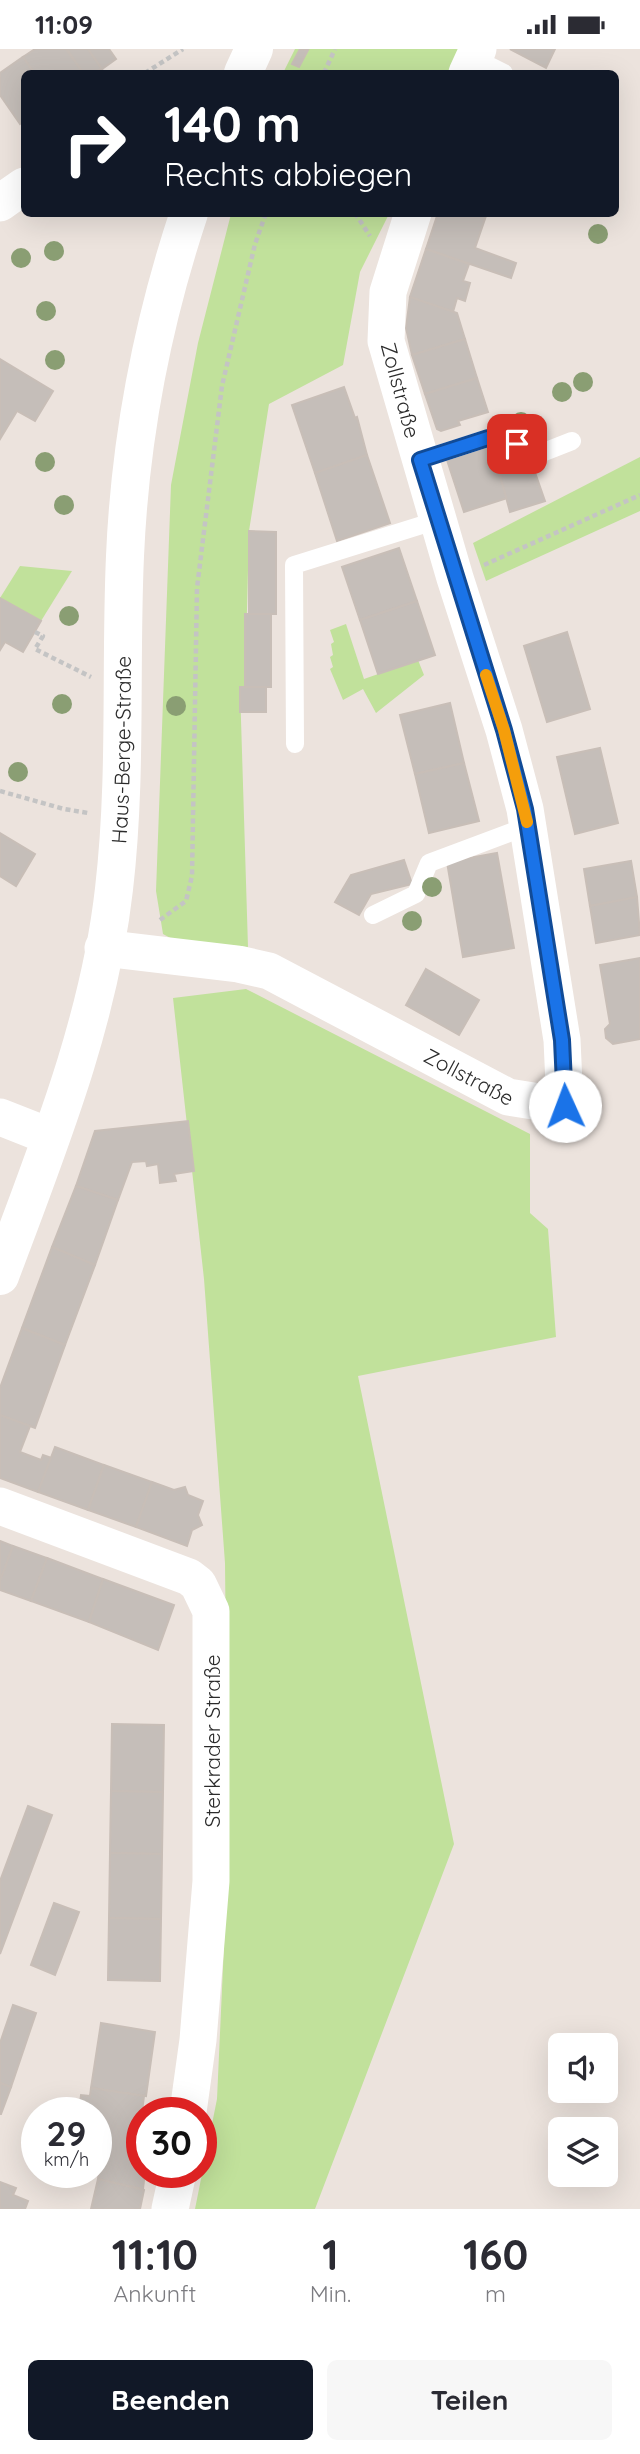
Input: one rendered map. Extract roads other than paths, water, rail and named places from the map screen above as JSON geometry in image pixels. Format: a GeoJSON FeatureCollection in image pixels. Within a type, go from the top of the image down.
{"type":"FeatureCollection","features":[{"type":"Feature","properties":{"kind":"main road"},"geometry":{"type":"LineString","coordinates":[[244,70],[254,49]]}},
{"type":"Feature","properties":{"kind":"main road","name":"Haus-Berge-Straße"},"geometry":{"type":"LineString","coordinates":[[0,1276],[51,1137],[83,1039],[114,891],[120,817],[126,540],[137,430],[153,338],[188,217]]}},
{"type":"Feature","properties":{"kind":"street"},"geometry":{"type":"LineString","coordinates":[[0,203],[21,188]]}},
{"type":"Feature","properties":{"kind":"street","name":"Zollstraße"},"geometry":{"type":"LineString","coordinates":[[103,948],[238,964],[269,971],[508,1097],[565,1106],[562,1040],[528,825],[504,730],[455,578],[390,359],[384,317],[393,271],[412,217]]}},
{"type":"Feature","properties":{"kind":"street"},"geometry":{"type":"LineString","coordinates":[[0,1117],[51,1137]]}},
{"type":"Feature","properties":{"kind":"street","name":"Sterkrader Straße"},"geometry":{"type":"LineString","coordinates":[[0,1506],[190,1577],[202,1590],[211,1611],[211,1881],[200,2028],[190,2097]]}},
{"type":"Feature","properties":{"kind":"street"},"geometry":{"type":"LineString","coordinates":[[170,2209],[175,2188]]}},
{"type":"Feature","properties":{"kind":"lane"},"geometry":{"type":"LineString","coordinates":[[420,460],[488,438],[544,452],[572,441]]}},
{"type":"Feature","properties":{"kind":"lane"},"geometry":{"type":"LineString","coordinates":[[295,744],[294,565],[438,520]]}},
{"type":"Feature","properties":{"kind":"lane"},"geometry":{"type":"LineString","coordinates":[[373,915],[416,894],[429,863],[528,825]]}}]}
